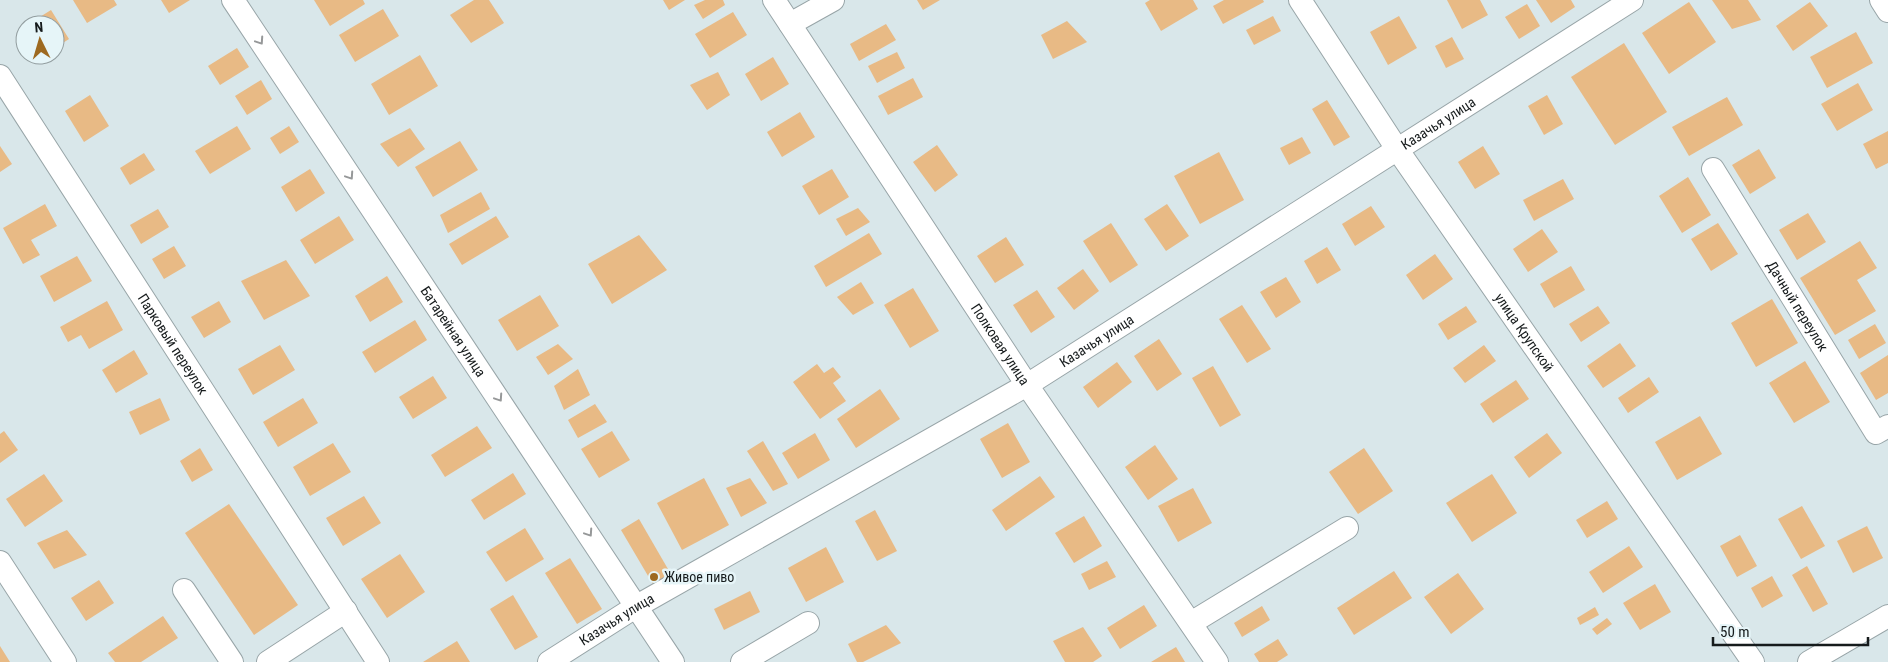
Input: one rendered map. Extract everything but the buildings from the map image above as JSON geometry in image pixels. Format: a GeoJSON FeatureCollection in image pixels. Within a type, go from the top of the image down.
{"type":"FeatureCollection","features":[{"type":"Feature","properties":{"kind":"street","name":"Батарейная улица"},"geometry":{"type":"LineString","coordinates":[[233,0],[673,662]]}},
{"type":"Feature","properties":{"kind":"street","name":"Полковая улица"},"geometry":{"type":"LineString","coordinates":[[774,0],[1027,385],[1217,662]]}},
{"type":"Feature","properties":{"kind":"street"},"geometry":{"type":"LineString","coordinates":[[790,24],[833,0]]}},
{"type":"Feature","properties":{"kind":"street","name":"улица Крупской"},"geometry":{"type":"LineString","coordinates":[[1300,0],[1397,149],[1752,662]]}},
{"type":"Feature","properties":{"kind":"street","name":"Казачья улица"},"geometry":{"type":"LineString","coordinates":[[549,662],[637,606],[1027,385],[1632,0]]}},
{"type":"Feature","properties":{"kind":"street"},"geometry":{"type":"LineString","coordinates":[[1881,0],[1888,11]]}},
{"type":"Feature","properties":{"kind":"street","name":"Парковый переулок"},"geometry":{"type":"LineString","coordinates":[[0,76],[378,662]]}},
{"type":"Feature","properties":{"kind":"street","name":"Дачный переулок"},"geometry":{"type":"LineString","coordinates":[[1713,169],[1876,433],[1888,426]]}},
{"type":"Feature","properties":{"kind":"street"},"geometry":{"type":"LineString","coordinates":[[1191,623],[1347,528]]}},
{"type":"Feature","properties":{"kind":"street"},"geometry":{"type":"LineString","coordinates":[[0,562],[65,662]]}},
{"type":"Feature","properties":{"kind":"street"},"geometry":{"type":"LineString","coordinates":[[184,590],[232,662]]}},
{"type":"Feature","properties":{"kind":"street"},"geometry":{"type":"LineString","coordinates":[[268,662],[346,611]]}},
{"type":"Feature","properties":{"kind":"street"},"geometry":{"type":"LineString","coordinates":[[1809,662],[1888,616]]}},
{"type":"Feature","properties":{"kind":"street"},"geometry":{"type":"LineString","coordinates":[[742,662],[808,623]]}},
{"type":"Feature","properties":{"kind":"place","name":"Живое пиво"},"geometry":{"type":"Point","coordinates":[654,577]}}]}
